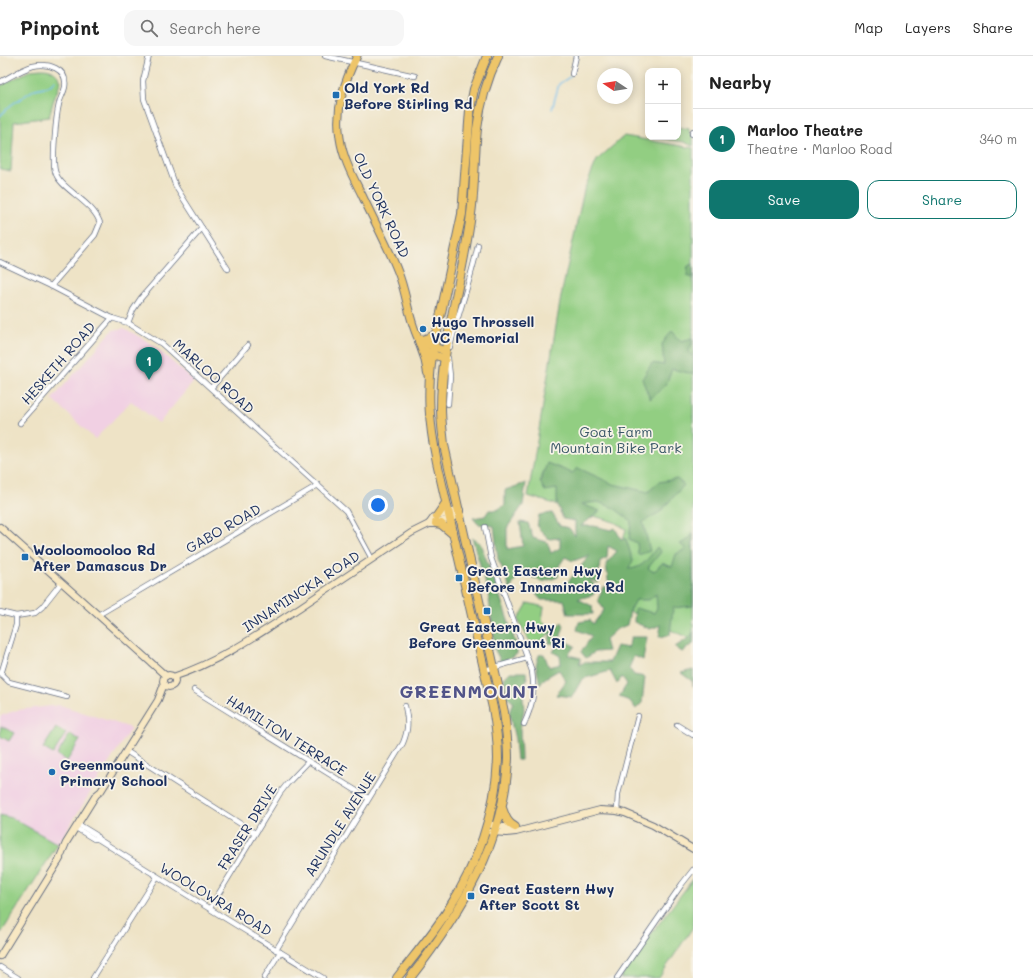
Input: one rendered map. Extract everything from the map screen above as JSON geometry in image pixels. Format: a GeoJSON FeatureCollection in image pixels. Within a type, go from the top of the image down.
{"type":"FeatureCollection","features":[{"type":"Feature","properties":{"kind":"highway"},"geometry":{"type":"LineString","coordinates":[[429,388],[433,351],[462,214],[470,110],[474,89],[487,56]]}},
{"type":"Feature","properties":{"kind":"highway"},"geometry":{"type":"LineString","coordinates":[[410,978],[438,942],[459,909],[478,873],[495,830],[501,807],[506,774],[507,745],[504,712],[444,445],[440,410],[445,390],[445,354],[471,214],[477,129],[480,111],[491,70],[498,56]]}},
{"type":"Feature","properties":{"kind":"highway"},"geometry":{"type":"LineString","coordinates":[[397,978],[447,911],[473,863],[486,827],[493,800],[498,758],[495,720],[485,670],[430,431],[427,367],[419,341],[434,336],[437,331]]}},
{"type":"Feature","properties":{"kind":"highway"},"geometry":{"type":"LineString","coordinates":[[446,503],[434,521],[441,524],[453,534]]}},
{"type":"Feature","properties":{"kind":"highway"},"geometry":{"type":"LineString","coordinates":[[501,807],[506,820],[510,825],[516,827]]}},
{"type":"Feature","properties":{"kind":"main road","name":"OLD YORK ROAD"},"geometry":{"type":"LineString","coordinates":[[355,59],[344,87],[339,113],[342,146],[349,170],[388,248],[399,274],[419,341]]}},
{"type":"Feature","properties":{"kind":"main road"},"geometry":{"type":"LineString","coordinates":[[419,341],[425,342],[433,351],[445,354]]}},
{"type":"Feature","properties":{"kind":"main road","name":"INNAMINCKA ROAD"},"geometry":{"type":"LineString","coordinates":[[165,681],[173,685],[174,678],[182,677],[184,674],[217,659],[284,618],[411,533],[434,521],[460,513]]}},
{"type":"Feature","properties":{"kind":"main road"},"geometry":{"type":"LineString","coordinates":[[0,527],[159,671],[165,681]]}},
{"type":"Feature","properties":{"kind":"main road"},"geometry":{"type":"LineString","coordinates":[[0,956],[58,862],[66,843],[79,827],[96,795],[101,791],[158,700],[162,696],[165,681],[170,675],[174,678]]}},
{"type":"Feature","properties":{"kind":"main road"},"geometry":{"type":"LineString","coordinates":[[486,827],[506,833],[600,810],[617,811],[653,825],[693,849]]}},
{"type":"Feature","properties":{"kind":"main road"},"geometry":{"type":"LineString","coordinates":[[495,830],[516,827],[525,829]]}},
{"type":"Feature","properties":{"kind":"street"},"geometry":{"type":"LineString","coordinates":[[149,56],[143,81],[144,99],[176,187],[228,269]]}},
{"type":"Feature","properties":{"kind":"street"},"geometry":{"type":"LineString","coordinates":[[325,56],[355,59],[415,76]]}},
{"type":"Feature","properties":{"kind":"street"},"geometry":{"type":"LineString","coordinates":[[572,74],[576,56]]}},
{"type":"Feature","properties":{"kind":"street"},"geometry":{"type":"LineString","coordinates":[[0,82],[27,68],[40,65],[56,67],[63,74],[65,87],[56,117],[55,172],[60,181],[94,211],[100,223],[95,235],[50,286]]}},
{"type":"Feature","properties":{"kind":"street"},"geometry":{"type":"LineString","coordinates":[[128,323],[133,310],[141,298],[202,228]]}},
{"type":"Feature","properties":{"kind":"street"},"geometry":{"type":"LineString","coordinates":[[448,404],[445,390],[450,376],[448,364],[449,354],[454,328],[474,266],[478,245]]}},
{"type":"Feature","properties":{"kind":"street","name":"MARLOO ROAD"},"geometry":{"type":"LineString","coordinates":[[0,262],[112,318],[128,323],[162,344],[346,511],[372,559]]}},
{"type":"Feature","properties":{"kind":"street","name":"HESKETH ROAD"},"geometry":{"type":"LineString","coordinates":[[20,424],[112,318]]}},
{"type":"Feature","properties":{"kind":"street"},"geometry":{"type":"LineString","coordinates":[[211,388],[248,345]]}},
{"type":"Feature","properties":{"kind":"street"},"geometry":{"type":"LineString","coordinates":[[429,388],[445,390]]}},
{"type":"Feature","properties":{"kind":"street","name":"GABO ROAD"},"geometry":{"type":"LineString","coordinates":[[98,615],[318,485]]}},
{"type":"Feature","properties":{"kind":"street"},"geometry":{"type":"LineString","coordinates":[[485,527],[491,558],[532,671],[534,699],[524,724]]}},
{"type":"Feature","properties":{"kind":"street"},"geometry":{"type":"LineString","coordinates":[[0,612],[16,616],[35,613],[42,607],[61,583]]}},
{"type":"Feature","properties":{"kind":"street"},"geometry":{"type":"LineString","coordinates":[[16,616],[16,625],[1,673],[9,682],[67,697]]}},
{"type":"Feature","properties":{"kind":"street"},"geometry":{"type":"LineString","coordinates":[[485,670],[527,658]]}},
{"type":"Feature","properties":{"kind":"street","name":"HAMILTON TERRACE"},"geometry":{"type":"LineString","coordinates":[[194,690],[368,798]]}},
{"type":"Feature","properties":{"kind":"street","name":"ARUNDLE AVENUE"},"geometry":{"type":"LineString","coordinates":[[264,978],[278,951],[368,798],[403,743],[407,732],[408,722],[405,706]]}},
{"type":"Feature","properties":{"kind":"street"},"geometry":{"type":"LineString","coordinates":[[617,811],[618,794],[638,716]]}},
{"type":"Feature","properties":{"kind":"street"},"geometry":{"type":"LineString","coordinates":[[677,725],[693,735]]}},
{"type":"Feature","properties":{"kind":"street"},"geometry":{"type":"LineString","coordinates":[[126,751],[255,832]]}},
{"type":"Feature","properties":{"kind":"street","name":"FRASER DRIVE"},"geometry":{"type":"LineString","coordinates":[[210,908],[255,832],[287,784],[308,762]]}},
{"type":"Feature","properties":{"kind":"street","name":"WOOLOWRA ROAD"},"geometry":{"type":"LineString","coordinates":[[79,827],[96,835],[98,839],[157,877],[210,908],[322,978]]}},
{"type":"Feature","properties":{"kind":"street"},"geometry":{"type":"LineString","coordinates":[[617,978],[693,870]]}},
{"type":"Feature","properties":{"kind":"street"},"geometry":{"type":"LineString","coordinates":[[93,978],[157,877]]}},
{"type":"Feature","properties":{"kind":"street"},"geometry":{"type":"LineString","coordinates":[[0,967],[18,978]]}},
{"type":"Feature","properties":{"kind":"shaded area"},"geometry":{"type":"Polygon","coordinates":[[[124,328],[152,344],[194,381],[159,423],[131,401],[95,439],[52,399],[113,330],[124,328]]]}},
{"type":"Feature","properties":{"kind":"shaded area","name":"Greenmount Primary School"},"geometry":{"type":"Polygon","coordinates":[[[60,705],[131,728],[58,844],[12,818],[0,815],[0,716],[17,710],[60,705]]]}},
{"type":"Feature","properties":{"kind":"green space"},"geometry":{"type":"Polygon","coordinates":[[[41,69],[53,72],[61,81],[49,117],[14,122],[11,171],[0,169],[0,86],[31,70],[41,69]]]}},
{"type":"Feature","properties":{"kind":"green space"},"geometry":{"type":"Polygon","coordinates":[[[681,128],[689,129],[690,135],[693,134],[693,146],[684,142],[670,140],[681,140],[681,128]]]}},
{"type":"Feature","properties":{"kind":"green space","name":"Goat Farm Mountain Bike Park"},"geometry":{"type":"Polygon","coordinates":[[[624,136],[693,148],[693,640],[621,608],[613,578],[626,529],[614,522],[528,496],[561,296],[584,190],[597,160],[624,136]]]}},
{"type":"Feature","properties":{"kind":"green space"},"geometry":{"type":"Polygon","coordinates":[[[693,264],[693,278],[687,276],[688,266],[693,264]]]}},
{"type":"Feature","properties":{"kind":"green space"},"geometry":{"type":"Polygon","coordinates":[[[672,331],[681,341],[693,338],[689,351],[693,358],[693,374],[672,369],[666,385],[650,399],[642,379],[652,363],[664,365],[662,344],[672,331]]]}},
{"type":"Feature","properties":{"kind":"green space"},"geometry":{"type":"Polygon","coordinates":[[[547,463],[572,473],[578,468],[613,484],[648,492],[659,482],[677,479],[684,485],[660,512],[643,522],[650,551],[638,555],[637,543],[629,539],[631,521],[614,508],[598,502],[581,504],[600,511],[581,526],[594,526],[611,530],[615,528],[621,539],[626,539],[633,561],[628,569],[642,565],[657,547],[661,552],[648,568],[652,571],[656,570],[662,563],[672,567],[676,554],[686,549],[680,544],[689,539],[693,533],[693,606],[673,608],[670,635],[659,637],[661,625],[650,629],[634,622],[635,608],[654,613],[657,608],[656,594],[649,600],[636,600],[630,611],[627,625],[617,629],[605,640],[608,651],[595,652],[586,658],[581,652],[592,636],[577,630],[579,622],[590,620],[593,624],[604,610],[598,600],[603,587],[609,587],[606,564],[617,551],[608,546],[607,558],[600,561],[598,583],[587,578],[597,587],[593,595],[578,599],[592,606],[593,614],[568,614],[564,600],[541,600],[536,594],[541,586],[557,592],[568,582],[590,555],[573,561],[565,557],[559,566],[558,577],[542,582],[528,575],[516,578],[510,590],[498,559],[494,526],[478,524],[473,518],[485,516],[489,510],[497,510],[505,505],[505,490],[526,483],[523,505],[507,528],[507,549],[523,546],[520,522],[528,523],[533,538],[547,542],[551,553],[560,548],[560,538],[549,539],[537,527],[539,515],[552,513],[560,526],[569,528],[575,536],[575,521],[563,519],[557,504],[557,489],[545,491],[540,482],[547,463]]]}},
{"type":"Feature","properties":{"kind":"green space"},"geometry":{"type":"Polygon","coordinates":[[[472,538],[480,543],[517,647],[517,654],[501,662],[495,650],[488,591],[472,538]]]}},
{"type":"Feature","properties":{"kind":"green space"},"geometry":{"type":"Polygon","coordinates":[[[528,603],[544,607],[542,620],[551,632],[533,647],[518,620],[528,603]]]}},
{"type":"Feature","properties":{"kind":"green space"},"geometry":{"type":"Polygon","coordinates":[[[562,622],[564,626],[560,639],[575,646],[568,655],[581,658],[579,665],[585,662],[610,662],[617,646],[628,648],[631,637],[647,637],[643,660],[634,656],[629,668],[634,675],[645,677],[642,703],[636,709],[630,701],[619,697],[627,684],[622,677],[617,684],[610,671],[582,679],[572,697],[556,695],[566,681],[559,670],[545,678],[540,685],[536,665],[539,655],[544,654],[549,667],[561,664],[560,656],[553,652],[558,644],[549,643],[551,632],[562,622]]]}},
{"type":"Feature","properties":{"kind":"green space"},"geometry":{"type":"Polygon","coordinates":[[[693,632],[693,644],[682,652],[675,647],[691,636],[693,632]]]}},
{"type":"Feature","properties":{"kind":"green space"},"geometry":{"type":"Polygon","coordinates":[[[693,670],[693,686],[692,681],[681,673],[693,670]]]}},
{"type":"Feature","properties":{"kind":"green space"},"geometry":{"type":"Polygon","coordinates":[[[510,672],[526,672],[527,680],[522,687],[524,710],[520,728],[521,760],[517,760],[515,739],[509,713],[513,702],[506,696],[504,678],[510,672]]]}},
{"type":"Feature","properties":{"kind":"green space"},"geometry":{"type":"Polygon","coordinates":[[[1,726],[14,733],[9,741],[0,736],[1,726]]]}},
{"type":"Feature","properties":{"kind":"green space"},"geometry":{"type":"Polygon","coordinates":[[[56,728],[66,733],[53,754],[43,748],[56,728]]]}},
{"type":"Feature","properties":{"kind":"green space"},"geometry":{"type":"Polygon","coordinates":[[[70,734],[80,740],[67,761],[57,755],[70,734]]]}},
{"type":"Feature","properties":{"kind":"green space"},"geometry":{"type":"Polygon","coordinates":[[[0,815],[12,818],[58,844],[0,935],[0,815]]]}},
{"type":"Feature","properties":{"kind":"green space"},"geometry":{"type":"Polygon","coordinates":[[[693,879],[693,927],[659,978],[620,978],[645,942],[693,879]]]}},
{"type":"Feature","properties":{"kind":"waterway"},"geometry":{"type":"LineString","coordinates":[[552,109],[559,84],[571,76]]}},
{"type":"Feature","properties":{"kind":"waterway"},"geometry":{"type":"LineString","coordinates":[[0,116],[11,105],[35,89],[49,86],[55,81]]}},
{"type":"Feature","properties":{"kind":"place","name":"Old York Rd Before Stirling Rd"},"geometry":{"type":"Point","coordinates":[336,95]}},
{"type":"Feature","properties":{"kind":"place","name":"Hugo Throssell VC Memorial"},"geometry":{"type":"Point","coordinates":[423,329]}},
{"type":"Feature","properties":{"kind":"place","name":"Marloo Theatre"},"geometry":{"type":"Point","coordinates":[149,380]}},
{"type":"Feature","properties":{"kind":"place","name":"Wooloomooloo Rd After Damascus Dr"},"geometry":{"type":"Point","coordinates":[25,557]}},
{"type":"Feature","properties":{"kind":"place","name":"Great Eastern Hwy Before Innamincka Rd"},"geometry":{"type":"Point","coordinates":[459,578]}},
{"type":"Feature","properties":{"kind":"place","name":"Great Eastern Hwy Before Greenmount Ri"},"geometry":{"type":"Point","coordinates":[487,611]}},
{"type":"Feature","properties":{"kind":"place","name":"Greenmount Primary School"},"geometry":{"type":"Point","coordinates":[52,772]}},
{"type":"Feature","properties":{"kind":"place","name":"Great Eastern Hwy After Scott St"},"geometry":{"type":"Point","coordinates":[471,896]}},
{"type":"Feature","properties":{"kind":"district","name":"GREENMOUNT"},"geometry":{"type":"Point","coordinates":[469,691]}}]}
